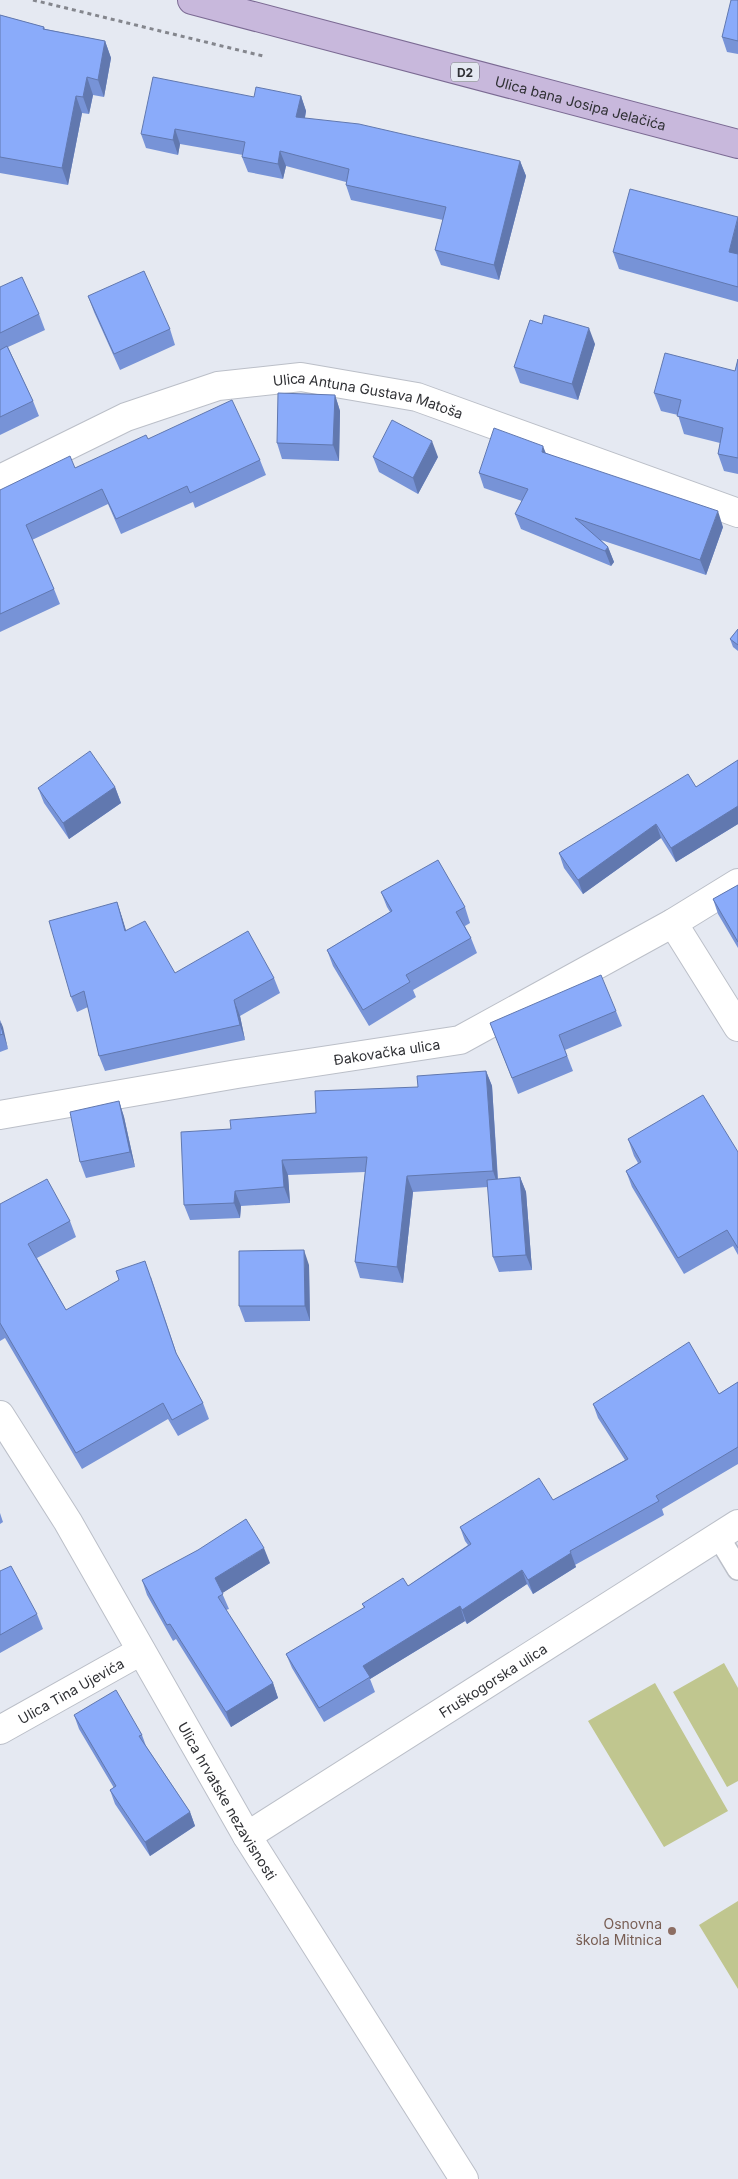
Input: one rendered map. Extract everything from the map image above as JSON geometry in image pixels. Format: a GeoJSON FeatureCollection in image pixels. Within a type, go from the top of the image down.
{"type":"FeatureCollection","features":[{"type":"Feature","properties":{"kind":"main road","name":"Ulica bana Josipa Jelačića"},"geometry":{"type":"LineString","coordinates":[[192,0],[738,144]]}},
{"type":"Feature","properties":{"kind":"street","name":"Ulica Antuna Gustava Matoša"},"geometry":{"type":"LineString","coordinates":[[0,479],[126,417],[218,386],[301,377],[417,397],[738,513]]}},
{"type":"Feature","properties":{"kind":"street","name":"Đakovačka ulica"},"geometry":{"type":"LineString","coordinates":[[0,1115],[237,1074],[460,1040],[673,923],[738,883]]}},
{"type":"Feature","properties":{"kind":"street"},"geometry":{"type":"LineString","coordinates":[[673,923],[738,1027]]}},
{"type":"Feature","properties":{"kind":"street","name":"Ulica hrvatske nezavisnosti"},"geometry":{"type":"LineString","coordinates":[[0,1415],[68,1522],[247,1836],[464,2179]]}},
{"type":"Feature","properties":{"kind":"street","name":"Fruškogorska ulica"},"geometry":{"type":"LineString","coordinates":[[247,1836],[728,1530]]}},
{"type":"Feature","properties":{"kind":"street","name":"Ulica Tina Ujevića"},"geometry":{"type":"LineString","coordinates":[[0,1730],[141,1651]]}},
{"type":"Feature","properties":{"kind":"lane"},"geometry":{"type":"LineString","coordinates":[[728,1530],[738,1569]]}},
{"type":"Feature","properties":{"kind":"green space"},"geometry":{"type":"Polygon","coordinates":[[[724,1663],[738,1688],[738,1781],[727,1787],[673,1692],[724,1663]]]}},
{"type":"Feature","properties":{"kind":"green space"},"geometry":{"type":"Polygon","coordinates":[[[655,1683],[728,1811],[664,1847],[588,1721],[655,1683]]]}},
{"type":"Feature","properties":{"kind":"green space"},"geometry":{"type":"Polygon","coordinates":[[[738,1901],[738,1989],[699,1925],[738,1901]]]}},
{"type":"Feature","properties":{"kind":"building"},"geometry":{"type":"Polygon","coordinates":[[[731,0],[738,0],[738,41],[722,37],[731,0]]]}},
{"type":"Feature","properties":{"kind":"building"},"geometry":{"type":"Polygon","coordinates":[[[0,15],[44,27],[43,29],[105,41],[98,80],[87,77],[83,97],[76,96],[62,168],[0,157],[0,15]]]}},
{"type":"Feature","properties":{"kind":"building"},"geometry":{"type":"Polygon","coordinates":[[[153,77],[254,97],[256,87],[301,96],[296,117],[359,124],[520,161],[494,265],[435,250],[446,207],[346,185],[349,169],[280,151],[278,164],[242,157],[245,142],[175,129],[173,140],[141,134],[153,77]]]}},
{"type":"Feature","properties":{"kind":"building"},"geometry":{"type":"Polygon","coordinates":[[[630,189],[738,217],[729,252],[738,254],[738,287],[613,252],[630,189]]]}},
{"type":"Feature","properties":{"kind":"building"},"geometry":{"type":"Polygon","coordinates":[[[144,271],[170,329],[114,354],[88,296],[144,271]]]}},
{"type":"Feature","properties":{"kind":"building"},"geometry":{"type":"Polygon","coordinates":[[[22,277],[39,314],[0,333],[0,287],[22,277]]]}},
{"type":"Feature","properties":{"kind":"building"},"geometry":{"type":"Polygon","coordinates":[[[544,315],[589,328],[572,384],[514,367],[530,320],[542,324],[544,315]]]}},
{"type":"Feature","properties":{"kind":"building"},"geometry":{"type":"Polygon","coordinates":[[[7,346],[33,401],[0,417],[0,350],[7,346]]]}},
{"type":"Feature","properties":{"kind":"building"},"geometry":{"type":"Polygon","coordinates":[[[665,353],[735,371],[738,359],[738,458],[718,454],[723,428],[677,416],[681,400],[654,393],[665,353]]]}},
{"type":"Feature","properties":{"kind":"building"},"geometry":{"type":"Polygon","coordinates":[[[278,393],[335,395],[333,445],[277,443],[278,393]]]}},
{"type":"Feature","properties":{"kind":"building"},"geometry":{"type":"Polygon","coordinates":[[[232,400],[260,460],[190,493],[187,486],[116,519],[102,489],[26,525],[54,589],[0,614],[0,490],[70,456],[75,468],[146,435],[148,439],[232,400]]]}},
{"type":"Feature","properties":{"kind":"building"},"geometry":{"type":"Polygon","coordinates":[[[392,420],[432,441],[413,478],[373,457],[392,420]]]}},
{"type":"Feature","properties":{"kind":"building"},"geometry":{"type":"Polygon","coordinates":[[[494,428],[543,446],[542,452],[718,511],[700,560],[575,518],[608,547],[605,551],[515,514],[528,489],[479,473],[494,428]]]}},
{"type":"Feature","properties":{"kind":"building"},"geometry":{"type":"Polygon","coordinates":[[[738,629],[738,645],[730,639],[738,629]]]}},
{"type":"Feature","properties":{"kind":"building"},"geometry":{"type":"Polygon","coordinates":[[[90,751],[115,787],[63,823],[38,788],[90,751]]]}},
{"type":"Feature","properties":{"kind":"building"},"geometry":{"type":"Polygon","coordinates":[[[738,760],[738,806],[671,848],[656,824],[578,880],[559,853],[688,774],[696,787],[738,760]]]}},
{"type":"Feature","properties":{"kind":"building"},"geometry":{"type":"Polygon","coordinates":[[[438,860],[465,907],[456,912],[471,938],[406,975],[410,982],[363,1010],[327,950],[392,911],[381,892],[438,860]]]}},
{"type":"Feature","properties":{"kind":"building"},"geometry":{"type":"Polygon","coordinates":[[[738,885],[738,942],[713,899],[738,885]]]}},
{"type":"Feature","properties":{"kind":"building"},"geometry":{"type":"Polygon","coordinates":[[[117,902],[125,931],[145,921],[175,973],[248,931],[274,978],[234,1000],[240,1025],[99,1056],[84,991],[71,997],[49,921],[117,902]]]}},
{"type":"Feature","properties":{"kind":"building"},"geometry":{"type":"Polygon","coordinates":[[[601,975],[616,1011],[559,1035],[567,1056],[512,1078],[490,1023],[601,975]]]}},
{"type":"Feature","properties":{"kind":"building"},"geometry":{"type":"Polygon","coordinates":[[[0,1023],[3,1034],[0,1035],[0,1023]]]}},
{"type":"Feature","properties":{"kind":"building"},"geometry":{"type":"Polygon","coordinates":[[[486,1071],[493,1171],[407,1176],[397,1267],[355,1262],[367,1157],[282,1160],[284,1187],[235,1191],[234,1203],[184,1205],[181,1132],[231,1129],[230,1120],[316,1113],[315,1091],[418,1087],[417,1076],[486,1071]]]}},
{"type":"Feature","properties":{"kind":"building"},"geometry":{"type":"Polygon","coordinates":[[[703,1095],[738,1152],[738,1248],[727,1230],[678,1258],[626,1171],[641,1162],[628,1139],[703,1095]]]}},
{"type":"Feature","properties":{"kind":"building"},"geometry":{"type":"Polygon","coordinates":[[[119,1101],[130,1152],[80,1162],[70,1112],[119,1101]]]}},
{"type":"Feature","properties":{"kind":"building"},"geometry":{"type":"Polygon","coordinates":[[[520,1177],[526,1255],[493,1257],[487,1180],[520,1177]]]}},
{"type":"Feature","properties":{"kind":"building"},"geometry":{"type":"Polygon","coordinates":[[[47,1179],[70,1221],[28,1244],[66,1310],[119,1280],[116,1271],[145,1261],[176,1353],[203,1403],[172,1420],[163,1403],[76,1453],[0,1323],[0,1204],[47,1179]]]}},
{"type":"Feature","properties":{"kind":"building"},"geometry":{"type":"Polygon","coordinates":[[[304,1250],[305,1306],[239,1306],[239,1251],[304,1250]]]}},
{"type":"Feature","properties":{"kind":"building"},"geometry":{"type":"Polygon","coordinates":[[[689,1342],[719,1394],[738,1382],[738,1447],[656,1496],[659,1501],[570,1551],[571,1553],[528,1580],[522,1570],[462,1610],[460,1606],[363,1666],[370,1677],[319,1708],[286,1654],[365,1607],[362,1604],[403,1578],[408,1586],[471,1544],[460,1527],[539,1478],[553,1500],[628,1459],[593,1404],[689,1342]]]}},
{"type":"Feature","properties":{"kind":"building"},"geometry":{"type":"Polygon","coordinates":[[[246,1519],[264,1548],[215,1578],[223,1594],[218,1597],[273,1683],[226,1712],[170,1624],[167,1625],[142,1580],[198,1550],[246,1519]]]}},
{"type":"Feature","properties":{"kind":"building"},"geometry":{"type":"Polygon","coordinates":[[[11,1566],[37,1614],[0,1635],[0,1571],[11,1566]]]}},
{"type":"Feature","properties":{"kind":"building"},"geometry":{"type":"Polygon","coordinates":[[[116,1690],[142,1735],[139,1736],[190,1812],[145,1842],[110,1790],[116,1786],[74,1715],[116,1690]]]}},
{"type":"Feature","properties":{"kind":"place","name":"Osnovna škola Mitnica"},"geometry":{"type":"Point","coordinates":[672,1931]}}]}
